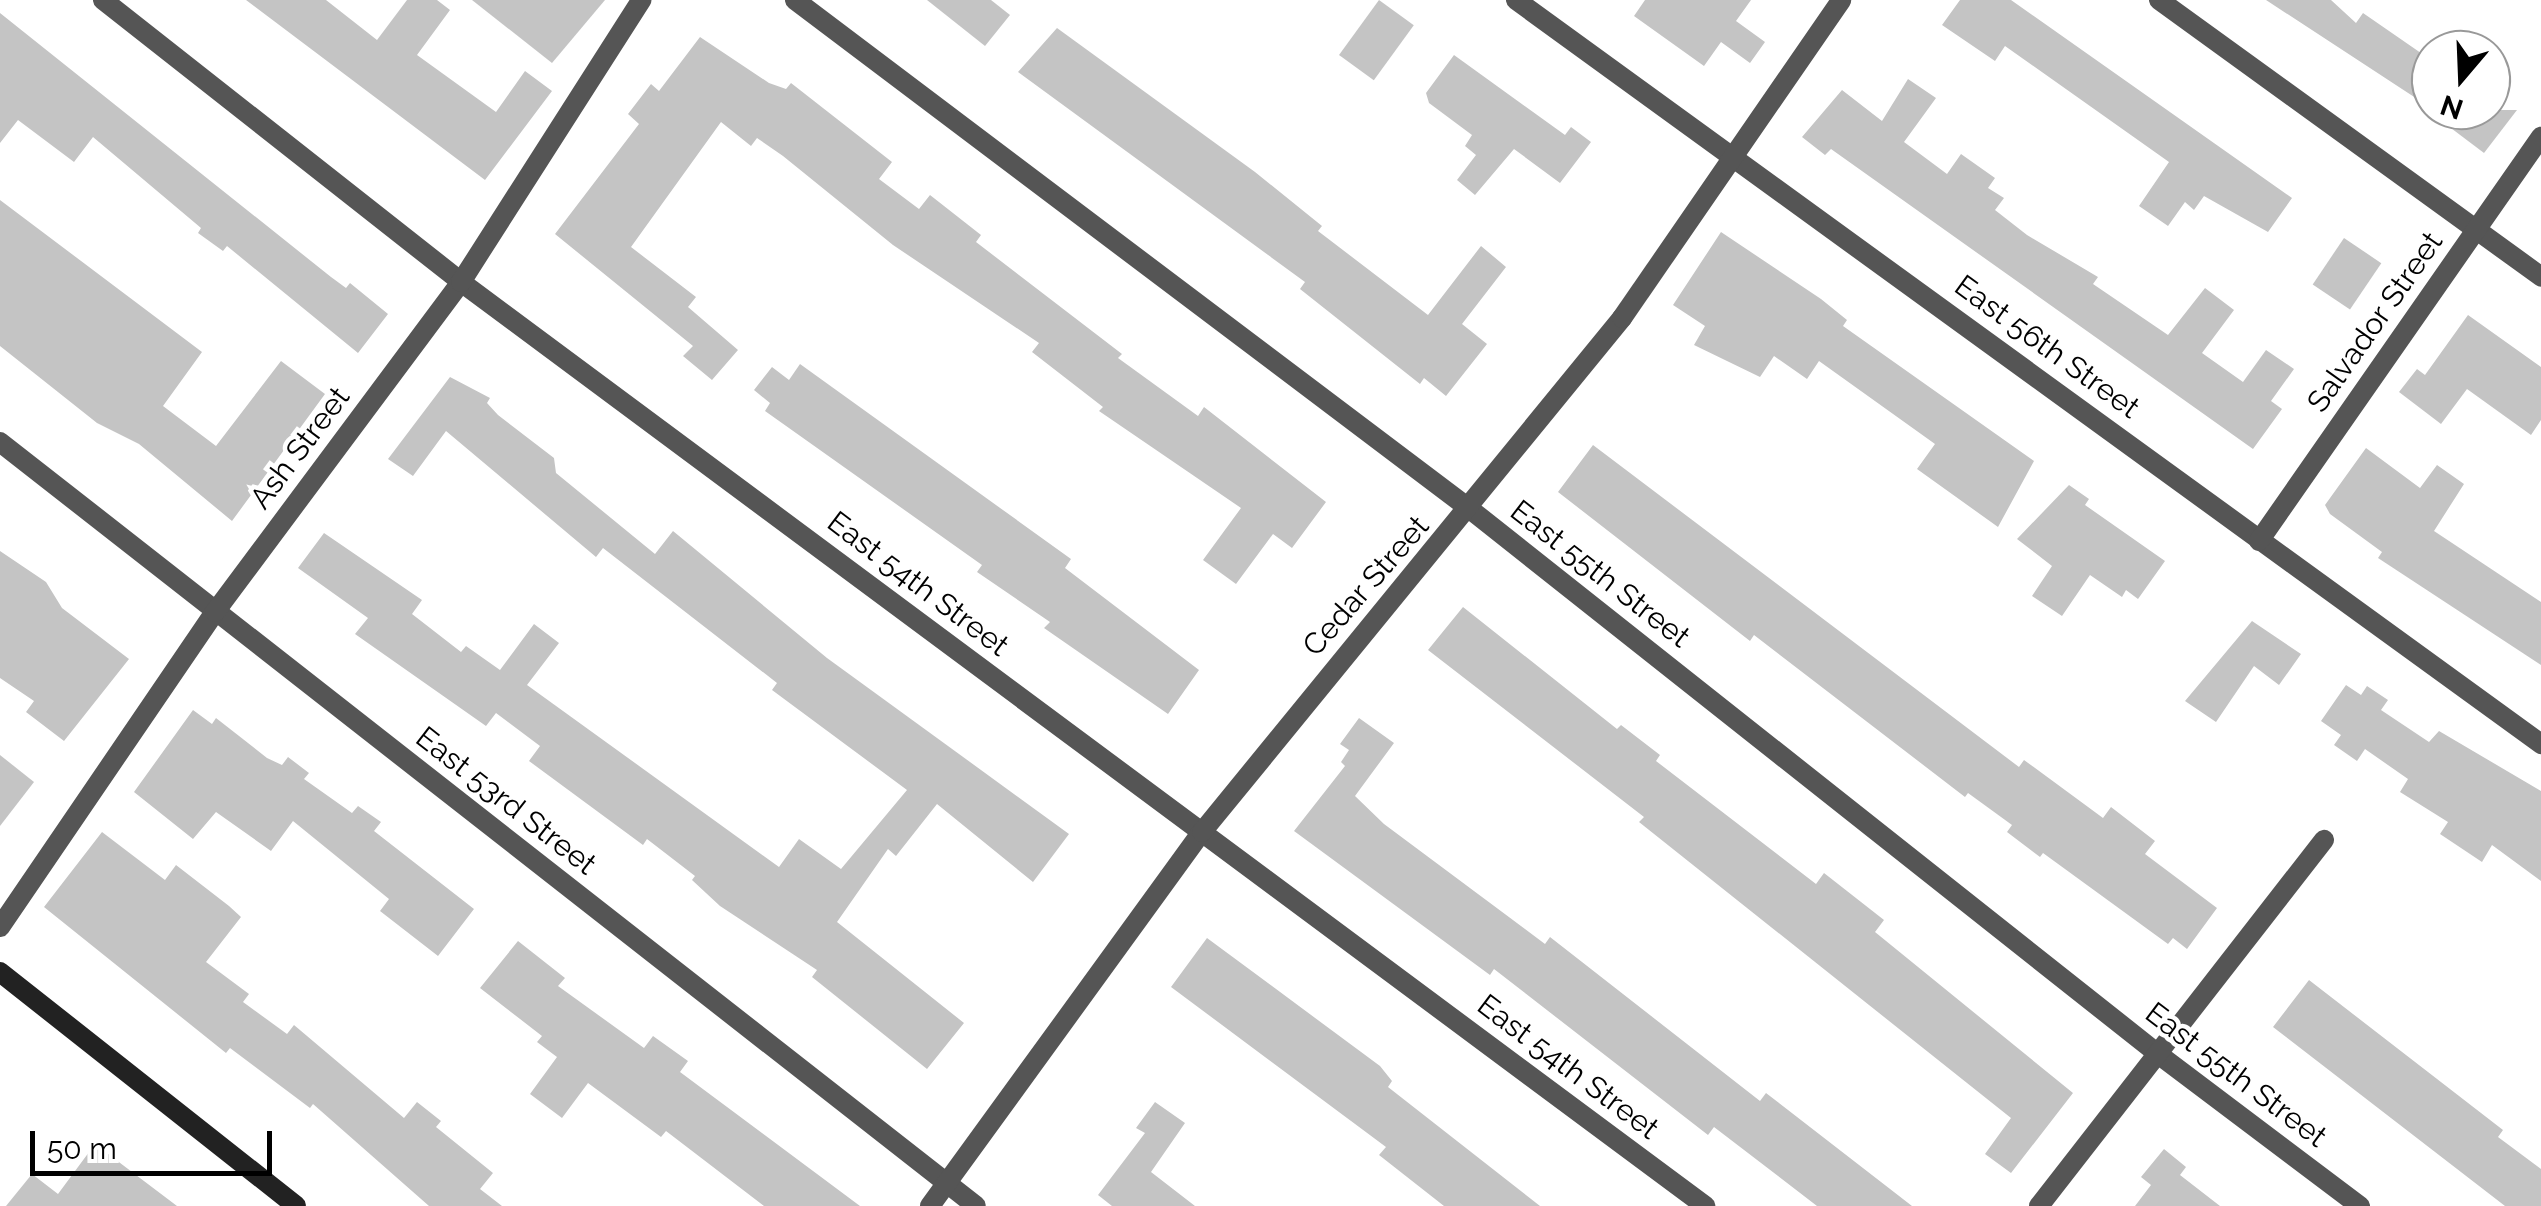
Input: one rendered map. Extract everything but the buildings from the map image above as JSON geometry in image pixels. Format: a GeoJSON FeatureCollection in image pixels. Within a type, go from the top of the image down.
{"type":"FeatureCollection","features":[{"type":"Feature","properties":{"kind":"main road"},"geometry":{"type":"LineString","coordinates":[[0,972],[296,1206]]}},
{"type":"Feature","properties":{"kind":"street","name":"East 54th Street"},"geometry":{"type":"LineString","coordinates":[[103,0],[461,282],[1704,1206]]}},
{"type":"Feature","properties":{"kind":"street","name":"Ash Street"},"geometry":{"type":"LineString","coordinates":[[0,926],[216,612],[461,282],[641,0]]}},
{"type":"Feature","properties":{"kind":"street","name":"East 55th Street"},"geometry":{"type":"LineString","coordinates":[[795,0],[1471,510],[2158,1054],[2360,1206]]}},
{"type":"Feature","properties":{"kind":"street","name":"East 56th Street"},"geometry":{"type":"LineString","coordinates":[[1516,0],[2541,744]]}},
{"type":"Feature","properties":{"kind":"street","name":"Cedar Street"},"geometry":{"type":"LineString","coordinates":[[930,1206],[1202,832],[1471,510],[1622,318],[1730,152],[1840,0]]}},
{"type":"Feature","properties":{"kind":"street"},"geometry":{"type":"LineString","coordinates":[[2159,0],[2541,277]]}},
{"type":"Feature","properties":{"kind":"street","name":"Salvador Street"},"geometry":{"type":"LineString","coordinates":[[2259,541],[2541,137]]}},
{"type":"Feature","properties":{"kind":"street","name":"East 53rd Street"},"geometry":{"type":"LineString","coordinates":[[0,442],[976,1206]]}},
{"type":"Feature","properties":{"kind":"street"},"geometry":{"type":"LineString","coordinates":[[2040,1206],[2324,840]]}}]}
